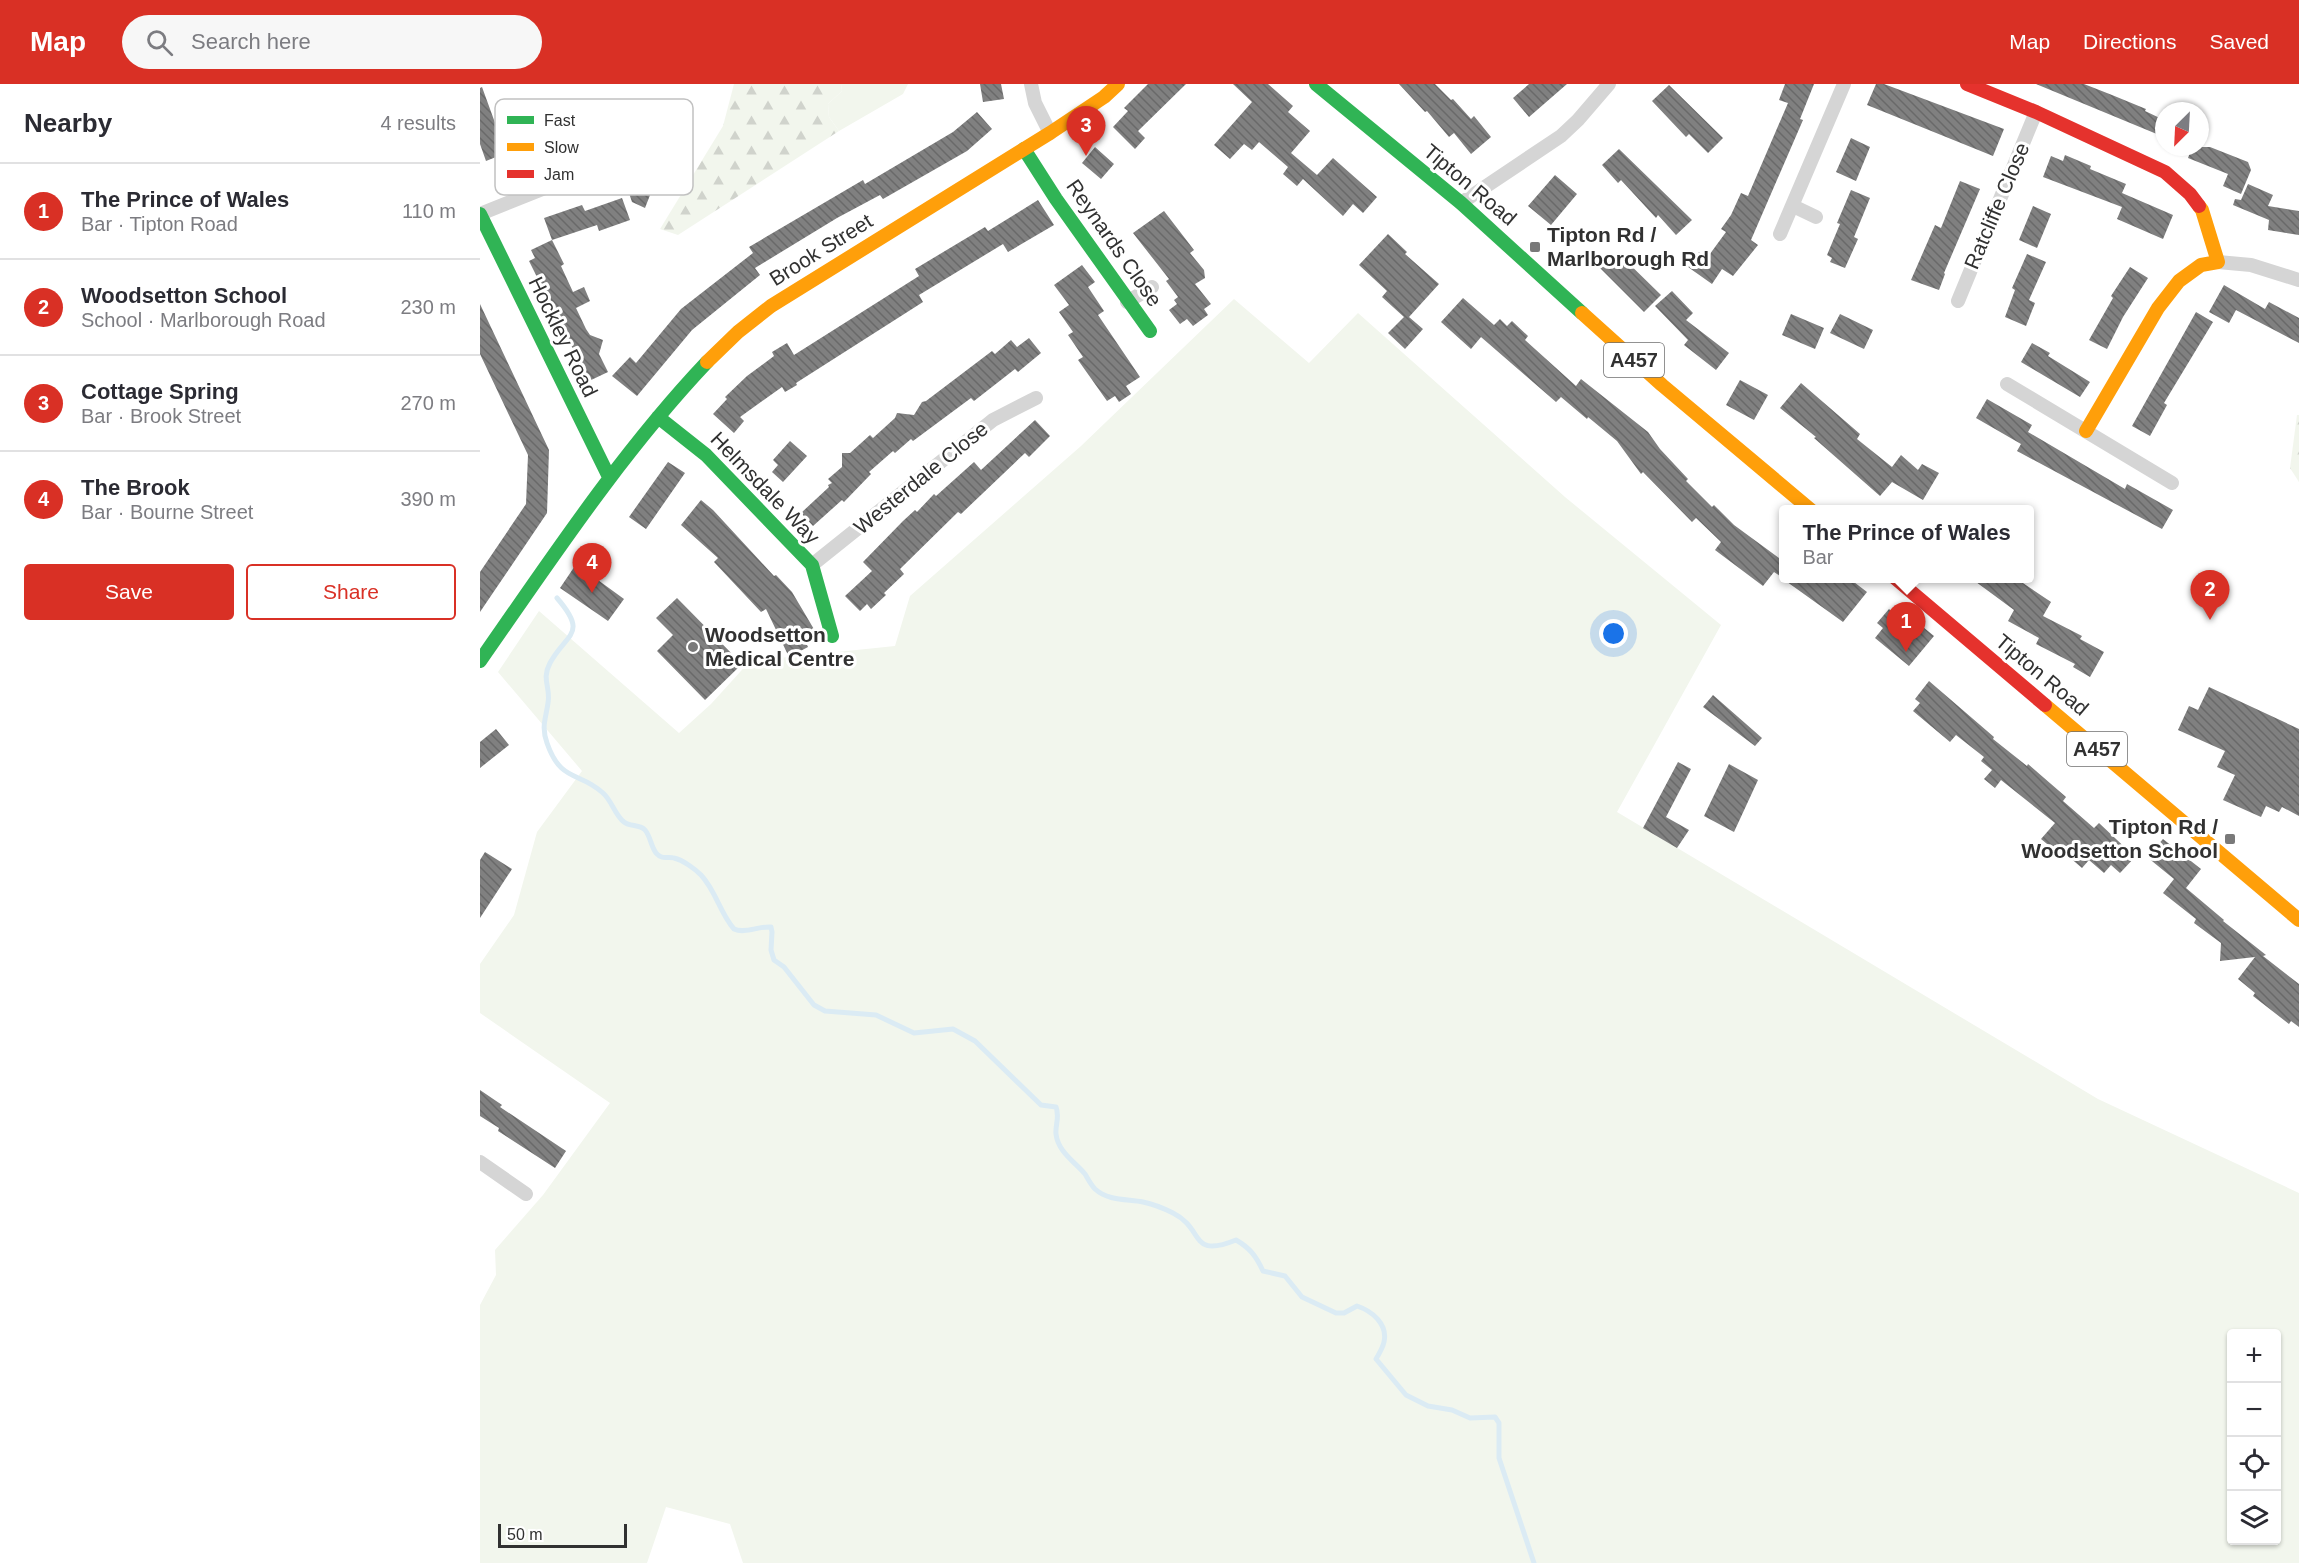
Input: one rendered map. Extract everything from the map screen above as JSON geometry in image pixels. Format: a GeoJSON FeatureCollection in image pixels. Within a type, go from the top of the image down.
{"type":"FeatureCollection","features":[{"type":"Feature","properties":{"kind":"street"},"geometry":{"type":"LineString","coordinates":[[1031,84],[1035,103],[1050,133]]}},
{"type":"Feature","properties":{"kind":"street","name":"Brook Street"},"geometry":{"type":"LineString","coordinates":[[480,661],[609,477],[692,377],[746,324],[771,306],[1050,133],[1104,97],[1118,84]]}},
{"type":"Feature","properties":{"kind":"street","name":"Tipton Road"},"geometry":{"type":"LineString","coordinates":[[1316,84],[1461,203],[1662,385],[1805,505]]}},
{"type":"Feature","properties":{"kind":"street"},"geometry":{"type":"LineString","coordinates":[[1461,203],[1560,136],[1578,120],[1610,84]]}},
{"type":"Feature","properties":{"kind":"street"},"geometry":{"type":"LineString","coordinates":[[1780,234],[1844,84]]}},
{"type":"Feature","properties":{"kind":"street"},"geometry":{"type":"LineString","coordinates":[[1967,84],[2036,112],[2165,172],[2177,180],[2190,194],[2206,218],[2218,262]]}},
{"type":"Feature","properties":{"kind":"street","name":"Ratcliffe Close"},"geometry":{"type":"LineString","coordinates":[[1958,301],[2036,112]]}},
{"type":"Feature","properties":{"kind":"street","name":"Reynards Close"},"geometry":{"type":"LineString","coordinates":[[1024,149],[1127,302],[1150,331]]}},
{"type":"Feature","properties":{"kind":"street"},"geometry":{"type":"LineString","coordinates":[[480,214],[528,195]]}},
{"type":"Feature","properties":{"kind":"street"},"geometry":{"type":"LineString","coordinates":[[1793,206],[1816,217]]}},
{"type":"Feature","properties":{"kind":"street","name":"Hockley Road"},"geometry":{"type":"LineString","coordinates":[[480,214],[609,477]]}},
{"type":"Feature","properties":{"kind":"street"},"geometry":{"type":"LineString","coordinates":[[2086,431],[2158,308],[2190,271],[2201,265],[2218,262],[2251,265],[2299,280]]}},
{"type":"Feature","properties":{"kind":"street"},"geometry":{"type":"LineString","coordinates":[[1127,302],[1152,287]]}},
{"type":"Feature","properties":{"kind":"street"},"geometry":{"type":"LineString","coordinates":[[2007,384],[2172,483]]}},
{"type":"Feature","properties":{"kind":"street","name":"Westerdale Close"},"geometry":{"type":"LineString","coordinates":[[812,566],[993,420],[1036,398]]}},
{"type":"Feature","properties":{"kind":"street","name":"Helmsdale Way"},"geometry":{"type":"LineString","coordinates":[[658,417],[706,455],[812,566],[832,636]]}},
{"type":"Feature","properties":{"kind":"street","name":"Tipton Road"},"geometry":{"type":"LineString","coordinates":[[1899,583],[2299,920]]}},
{"type":"Feature","properties":{"kind":"street"},"geometry":{"type":"LineString","coordinates":[[480,1162],[526,1194]]}},
{"type":"Feature","properties":{"kind":"green space"},"geometry":{"type":"Polygon","coordinates":[[[734,84],[841,84],[842,91],[828,104],[829,117],[839,131],[678,235],[660,229],[681,195],[693,195],[693,175],[723,126],[734,84]]]}},
{"type":"Feature","properties":{"kind":"green space"},"geometry":{"type":"Polygon","coordinates":[[[841,84],[908,84],[903,94],[839,131],[829,117],[828,104],[842,91],[841,84]]]}},
{"type":"Feature","properties":{"kind":"green space"},"geometry":{"type":"Polygon","coordinates":[[[1234,299],[1309,363],[1358,313],[1565,497],[1721,625],[1617,812],[2098,1099],[2299,1193],[2299,1563],[743,1563],[730,1524],[666,1507],[647,1563],[480,1563],[480,1305],[496,1275],[495,1250],[543,1195],[610,1103],[480,1013],[480,964],[514,915],[537,832],[582,771],[498,672],[539,611],[679,733],[711,704],[750,661],[895,646],[910,596],[1081,446],[1234,299]]]}},
{"type":"Feature","properties":{"kind":"green space"},"geometry":{"type":"Polygon","coordinates":[[[2297,415],[2299,415],[2299,482],[2290,468],[2297,415]]]}},
{"type":"Feature","properties":{"kind":"building"},"geometry":{"type":"Polygon","coordinates":[[[980,84],[1001,84],[1004,99],[983,102],[980,84]]]}},
{"type":"Feature","properties":{"kind":"building"},"geometry":{"type":"Polygon","coordinates":[[[1148,84],[1186,84],[1138,131],[1145,138],[1135,149],[1113,127],[1128,111],[1124,108],[1148,84]]]}},
{"type":"Feature","properties":{"kind":"building"},"geometry":{"type":"Polygon","coordinates":[[[1233,84],[1268,84],[1293,106],[1288,112],[1310,131],[1291,153],[1317,175],[1333,158],[1377,197],[1363,213],[1353,204],[1343,216],[1303,179],[1297,186],[1283,174],[1288,167],[1259,142],[1252,150],[1244,144],[1230,159],[1214,145],[1252,102],[1233,84]]]}},
{"type":"Feature","properties":{"kind":"building"},"geometry":{"type":"Polygon","coordinates":[[[1399,84],[1435,84],[1471,119],[1474,116],[1491,137],[1471,154],[1454,133],[1449,137],[1427,111],[1425,112],[1399,84]]]}},
{"type":"Feature","properties":{"kind":"building"},"geometry":{"type":"Polygon","coordinates":[[[1529,84],[1567,84],[1529,117],[1513,98],[1529,84]]]}},
{"type":"Feature","properties":{"kind":"building"},"geometry":{"type":"Polygon","coordinates":[[[1785,84],[1814,84],[1800,119],[1803,120],[1751,240],[1758,245],[1733,276],[1722,269],[1712,284],[1688,267],[1699,252],[1707,258],[1726,232],[1721,229],[1731,215],[1741,193],[1748,196],[1788,103],[1779,100],[1785,84]]]}},
{"type":"Feature","properties":{"kind":"building"},"geometry":{"type":"Polygon","coordinates":[[[1876,84],[1884,84],[2004,129],[1993,156],[1867,105],[1876,84]]]}},
{"type":"Feature","properties":{"kind":"building"},"geometry":{"type":"Polygon","coordinates":[[[2036,84],[2084,84],[2146,109],[2145,111],[2155,116],[2155,133],[2036,84]]]}},
{"type":"Feature","properties":{"kind":"building"},"geometry":{"type":"Polygon","coordinates":[[[1669,85],[1723,138],[1708,153],[1689,134],[1686,137],[1652,101],[1669,85]]]}},
{"type":"Feature","properties":{"kind":"building"},"geometry":{"type":"Polygon","coordinates":[[[482,87],[495,123],[495,157],[486,161],[480,144],[480,88],[482,87]]]}},
{"type":"Feature","properties":{"kind":"building"},"geometry":{"type":"Polygon","coordinates":[[[977,112],[992,129],[967,151],[883,199],[880,195],[837,218],[755,268],[760,275],[692,330],[637,396],[612,376],[630,357],[636,363],[681,309],[753,253],[749,247],[863,180],[865,184],[953,132],[977,112]]]}},
{"type":"Feature","properties":{"kind":"building"},"geometry":{"type":"Polygon","coordinates":[[[1851,138],[1870,147],[1856,181],[1836,172],[1851,138]]]}},
{"type":"Feature","properties":{"kind":"building"},"geometry":{"type":"Polygon","coordinates":[[[1095,147],[1114,164],[1101,179],[1082,163],[1095,147]]]}},
{"type":"Feature","properties":{"kind":"building"},"geometry":{"type":"Polygon","coordinates":[[[2210,147],[2248,162],[2251,170],[2241,194],[2223,186],[2228,174],[2188,158],[2189,156],[2209,156],[2210,147]]]}},
{"type":"Feature","properties":{"kind":"building"},"geometry":{"type":"Polygon","coordinates":[[[1619,149],[1692,220],[1676,235],[1658,215],[1656,218],[1621,180],[1618,183],[1602,165],[1619,149]]]}},
{"type":"Feature","properties":{"kind":"building"},"geometry":{"type":"Polygon","coordinates":[[[2065,155],[2091,166],[2090,169],[2126,184],[2122,193],[2173,215],[2163,239],[2117,219],[2122,207],[2043,177],[2051,156],[2063,161],[2065,155]]]}},
{"type":"Feature","properties":{"kind":"building"},"geometry":{"type":"Polygon","coordinates":[[[1555,175],[1577,194],[1551,225],[1528,206],[1555,175]]]}},
{"type":"Feature","properties":{"kind":"building"},"geometry":{"type":"Polygon","coordinates":[[[1960,181],[1980,189],[1939,290],[1911,280],[1935,225],[1941,228],[1960,181]]]}},
{"type":"Feature","properties":{"kind":"building"},"geometry":{"type":"Polygon","coordinates":[[[2248,184],[2273,195],[2268,206],[2299,211],[2299,235],[2268,230],[2269,220],[2233,205],[2235,199],[2241,200],[2248,184]]]}},
{"type":"Feature","properties":{"kind":"building"},"geometry":{"type":"Polygon","coordinates":[[[1851,190],[1870,198],[1854,237],[1858,239],[1845,268],[1830,262],[1832,258],[1827,255],[1851,190]]]}},
{"type":"Feature","properties":{"kind":"building"},"geometry":{"type":"Polygon","coordinates":[[[630,195],[650,195],[645,208],[632,202],[630,195]]]}},
{"type":"Feature","properties":{"kind":"building"},"geometry":{"type":"Polygon","coordinates":[[[622,198],[630,220],[599,231],[597,225],[552,240],[544,218],[582,205],[585,211],[622,198]]]}},
{"type":"Feature","properties":{"kind":"building"},"geometry":{"type":"Polygon","coordinates":[[[1038,200],[1054,225],[1008,252],[1003,244],[919,295],[923,302],[796,383],[797,385],[785,392],[782,387],[740,417],[744,421],[734,433],[713,414],[727,399],[725,397],[747,376],[774,356],[772,352],[787,343],[794,355],[919,276],[915,269],[985,227],[988,231],[1038,200]]]}},
{"type":"Feature","properties":{"kind":"building"},"geometry":{"type":"Polygon","coordinates":[[[2033,206],[2051,214],[2037,248],[2019,240],[2033,206]]]}},
{"type":"Feature","properties":{"kind":"building"},"geometry":{"type":"Polygon","coordinates":[[[1164,211],[1194,250],[1190,253],[1204,270],[1205,278],[1195,284],[1211,304],[1204,309],[1208,315],[1193,326],[1187,319],[1180,324],[1169,310],[1177,304],[1174,300],[1178,297],[1166,281],[1169,279],[1133,233],[1164,211]]]}},
{"type":"Feature","properties":{"kind":"building"},"geometry":{"type":"Polygon","coordinates":[[[1388,234],[1407,252],[1405,254],[1439,284],[1409,317],[1423,329],[1405,349],[1388,333],[1404,317],[1382,297],[1387,291],[1359,265],[1388,234]]]}},
{"type":"Feature","properties":{"kind":"building"},"geometry":{"type":"Polygon","coordinates":[[[552,240],[564,264],[561,266],[573,292],[584,287],[590,301],[576,308],[586,329],[590,335],[603,340],[599,354],[608,372],[589,381],[529,261],[535,258],[531,250],[552,240]]]}},
{"type":"Feature","properties":{"kind":"building"},"geometry":{"type":"Polygon","coordinates":[[[1617,252],[1661,295],[1644,312],[1600,268],[1617,252]]]}},
{"type":"Feature","properties":{"kind":"building"},"geometry":{"type":"Polygon","coordinates":[[[2027,254],[2046,262],[2029,300],[2035,303],[2026,326],[2005,317],[2015,290],[2012,288],[2027,254]]]}},
{"type":"Feature","properties":{"kind":"building"},"geometry":{"type":"Polygon","coordinates":[[[1082,265],[1095,282],[1088,287],[1104,311],[1098,315],[1140,377],[1126,386],[1131,394],[1119,402],[1115,396],[1107,401],[1078,360],[1083,357],[1068,335],[1073,332],[1059,312],[1069,305],[1054,285],[1082,265]]]}},
{"type":"Feature","properties":{"kind":"building"},"geometry":{"type":"Polygon","coordinates":[[[2130,267],[2148,278],[2123,317],[2107,349],[2089,340],[2113,298],[2111,296],[2130,267]]]}},
{"type":"Feature","properties":{"kind":"building"},"geometry":{"type":"Polygon","coordinates":[[[2224,285],[2265,309],[2269,302],[2299,318],[2299,343],[2236,310],[2229,323],[2209,312],[2224,285]]]}},
{"type":"Feature","properties":{"kind":"building"},"geometry":{"type":"Polygon","coordinates":[[[1672,291],[1693,313],[1686,320],[1729,353],[1716,370],[1684,345],[1688,340],[1655,306],[1672,291]]]}},
{"type":"Feature","properties":{"kind":"building"},"geometry":{"type":"Polygon","coordinates":[[[1463,298],[1494,325],[1500,319],[1507,326],[1512,321],[1528,336],[1525,340],[1576,386],[1581,379],[1648,432],[1660,449],[1688,479],[1686,481],[1712,507],[1714,505],[1734,525],[1779,558],[1779,575],[1774,572],[1763,586],[1715,550],[1721,542],[1696,518],[1692,522],[1643,472],[1641,474],[1617,441],[1588,417],[1587,419],[1561,397],[1556,402],[1481,337],[1471,349],[1441,322],[1463,298]]]}},
{"type":"Feature","properties":{"kind":"building"},"geometry":{"type":"Polygon","coordinates":[[[480,304],[549,450],[547,513],[480,612],[480,572],[526,504],[528,455],[480,354],[480,304]]]}},
{"type":"Feature","properties":{"kind":"building"},"geometry":{"type":"Polygon","coordinates":[[[2196,312],[2213,322],[2164,403],[2167,405],[2150,436],[2132,426],[2196,312]]]}},
{"type":"Feature","properties":{"kind":"building"},"geometry":{"type":"Polygon","coordinates":[[[1791,314],[1824,328],[1815,349],[1782,335],[1791,314]]]}},
{"type":"Feature","properties":{"kind":"building"},"geometry":{"type":"Polygon","coordinates":[[[1840,314],[1873,330],[1864,349],[1830,333],[1840,314]]]}},
{"type":"Feature","properties":{"kind":"building"},"geometry":{"type":"Polygon","coordinates":[[[1029,338],[1041,353],[1018,372],[1015,369],[974,401],[971,398],[913,441],[911,439],[895,453],[893,451],[869,472],[871,474],[844,502],[842,500],[813,526],[801,513],[832,483],[828,479],[842,467],[842,453],[850,453],[870,435],[873,438],[895,418],[897,413],[914,415],[922,402],[992,351],[995,354],[1011,340],[1017,347],[1029,338]]]}},
{"type":"Feature","properties":{"kind":"building"},"geometry":{"type":"Polygon","coordinates":[[[2032,343],[2050,353],[2048,356],[2090,382],[2080,397],[2021,362],[2032,343]]]}},
{"type":"Feature","properties":{"kind":"building"},"geometry":{"type":"Polygon","coordinates":[[[1740,380],[1768,395],[1754,420],[1726,405],[1740,380]]]}},
{"type":"Feature","properties":{"kind":"building"},"geometry":{"type":"Polygon","coordinates":[[[1801,383],[1860,434],[1857,439],[1892,467],[1901,455],[1918,470],[1922,464],[1939,473],[1923,500],[1892,482],[1880,496],[1814,438],[1816,437],[1780,408],[1801,383]]]}},
{"type":"Feature","properties":{"kind":"building"},"geometry":{"type":"Polygon","coordinates":[[[1987,399],[2032,425],[2028,432],[2125,489],[2127,484],[2173,510],[2162,529],[2017,451],[2021,444],[1976,418],[1987,399]]]}},
{"type":"Feature","properties":{"kind":"building"},"geometry":{"type":"Polygon","coordinates":[[[1035,420],[1050,436],[1029,457],[1025,453],[961,514],[958,512],[900,569],[904,574],[884,593],[886,595],[871,609],[867,604],[860,611],[845,596],[872,571],[863,562],[903,521],[915,510],[917,512],[934,494],[936,496],[974,462],[981,470],[1035,420]]]}},
{"type":"Feature","properties":{"kind":"building"},"geometry":{"type":"Polygon","coordinates":[[[790,441],[807,456],[783,482],[772,472],[778,465],[773,460],[790,441]]]}},
{"type":"Feature","properties":{"kind":"building"},"geometry":{"type":"Polygon","coordinates":[[[668,462],[685,473],[646,529],[629,517],[668,462]]]}},
{"type":"Feature","properties":{"kind":"building"},"geometry":{"type":"Polygon","coordinates":[[[701,500],[792,592],[818,636],[806,643],[808,647],[789,657],[766,609],[761,612],[714,562],[718,558],[681,525],[701,500]]]}},
{"type":"Feature","properties":{"kind":"building"},"geometry":{"type":"Polygon","coordinates":[[[583,554],[598,565],[591,575],[624,599],[608,621],[560,588],[583,554]]]}},
{"type":"Feature","properties":{"kind":"building"},"geometry":{"type":"Polygon","coordinates":[[[1789,583],[1855,583],[1867,592],[1843,622],[1789,583]]]}},
{"type":"Feature","properties":{"kind":"building"},"geometry":{"type":"Polygon","coordinates":[[[1977,583],[2023,583],[2051,602],[2043,616],[2082,636],[2080,639],[2104,652],[2090,677],[2073,667],[2075,664],[2036,644],[2039,638],[2008,621],[2014,610],[1977,583]]]}},
{"type":"Feature","properties":{"kind":"building","name":"Woodsetton Medical Centre"},"geometry":{"type":"Polygon","coordinates":[[[677,598],[742,664],[705,700],[657,651],[673,635],[656,618],[677,598]]]}},
{"type":"Feature","properties":{"kind":"building"},"geometry":{"type":"Polygon","coordinates":[[[1889,609],[1907,624],[1912,618],[1934,636],[1909,666],[1875,638],[1883,628],[1877,623],[1889,609]]]}},
{"type":"Feature","properties":{"kind":"building"},"geometry":{"type":"Polygon","coordinates":[[[1929,681],[1994,737],[1993,739],[2027,766],[2028,764],[2066,797],[2063,801],[2094,828],[2099,823],[2135,857],[2120,873],[2111,865],[2104,873],[2089,860],[2082,868],[2055,845],[2052,848],[2041,839],[2055,823],[2001,780],[1995,788],[1984,779],[1992,770],[1981,761],[1984,757],[1956,735],[1950,742],[1913,711],[1920,703],[1915,699],[1929,681]]]}},
{"type":"Feature","properties":{"kind":"building"},"geometry":{"type":"Polygon","coordinates":[[[2209,687],[2299,729],[2299,816],[2282,807],[2279,812],[2266,806],[2261,817],[2223,800],[2235,775],[2217,767],[2225,751],[2178,730],[2189,706],[2198,710],[2209,687]]]}},
{"type":"Feature","properties":{"kind":"building"},"geometry":{"type":"Polygon","coordinates":[[[1713,695],[1762,738],[1755,746],[1703,707],[1713,695]]]}},
{"type":"Feature","properties":{"kind":"building"},"geometry":{"type":"Polygon","coordinates":[[[496,729],[509,745],[480,768],[480,742],[496,729]]]}},
{"type":"Feature","properties":{"kind":"building"},"geometry":{"type":"Polygon","coordinates":[[[1678,762],[1691,769],[1666,817],[1689,830],[1677,848],[1643,828],[1678,762]]]}},
{"type":"Feature","properties":{"kind":"building"},"geometry":{"type":"Polygon","coordinates":[[[1729,764],[1758,780],[1734,832],[1704,816],[1729,764]]]}},
{"type":"Feature","properties":{"kind":"building"},"geometry":{"type":"Polygon","coordinates":[[[2163,839],[2201,869],[2186,888],[2266,955],[2263,956],[2299,984],[2299,1027],[2291,1021],[2289,1024],[2253,996],[2255,993],[2238,979],[2255,957],[2220,961],[2221,943],[2194,923],[2196,919],[2163,893],[2174,879],[2147,857],[2163,839]]]}},
{"type":"Feature","properties":{"kind":"building"},"geometry":{"type":"Polygon","coordinates":[[[485,852],[512,869],[480,918],[480,860],[485,852]]]}},
{"type":"Feature","properties":{"kind":"building"},"geometry":{"type":"Polygon","coordinates":[[[480,1090],[502,1105],[500,1107],[566,1151],[555,1168],[498,1131],[499,1128],[480,1116],[480,1090]]]}},
{"type":"Feature","properties":{"kind":"waterway"},"geometry":{"type":"LineString","coordinates":[[557,598],[567,610],[573,627],[572,633],[556,653],[546,674],[549,697],[544,732],[552,756],[558,765],[603,793],[624,822],[645,830],[653,849],[659,856],[677,859],[698,873],[711,888],[734,929],[743,931],[771,927],[771,950],[774,960],[784,967],[814,1005],[825,1011],[876,1015],[914,1033],[953,1029],[975,1041],[1041,1105],[1056,1107],[1058,1114],[1056,1134],[1060,1146],[1100,1193],[1112,1198],[1147,1203],[1173,1213],[1183,1220],[1204,1244],[1221,1245],[1236,1240],[1252,1253],[1263,1271],[1285,1276],[1302,1297],[1336,1313],[1344,1313],[1357,1306],[1378,1319],[1385,1335],[1383,1346],[1376,1359],[1406,1395],[1428,1406],[1452,1410],[1470,1418],[1495,1417],[1499,1423],[1499,1458],[1534,1563]]}},
{"type":"Feature","properties":{"kind":"traffic: fast"},"geometry":{"type":"LineString","coordinates":[[1316,84],[1461,203],[1582,313]]}},
{"type":"Feature","properties":{"kind":"traffic: fast"},"geometry":{"type":"LineString","coordinates":[[1024,149],[1056,199],[1150,331]]}},
{"type":"Feature","properties":{"kind":"traffic: fast"},"geometry":{"type":"LineString","coordinates":[[480,214],[609,477]]}},
{"type":"Feature","properties":{"kind":"traffic: fast"},"geometry":{"type":"LineString","coordinates":[[480,661],[616,469],[707,362]]}},
{"type":"Feature","properties":{"kind":"traffic: fast"},"geometry":{"type":"LineString","coordinates":[[658,417],[706,455],[812,565],[832,636]]}},
{"type":"Feature","properties":{"kind":"traffic: slow"},"geometry":{"type":"LineString","coordinates":[[707,362],[738,332],[771,306],[1050,133],[1104,97],[1118,84]]}},
{"type":"Feature","properties":{"kind":"traffic: slow"},"geometry":{"type":"LineString","coordinates":[[2086,431],[2158,308],[2179,281],[2201,265],[2218,262],[2199,206]]}},
{"type":"Feature","properties":{"kind":"traffic: slow"},"geometry":{"type":"LineString","coordinates":[[1582,313],[1662,385],[1805,505]]}},
{"type":"Feature","properties":{"kind":"traffic: slow"},"geometry":{"type":"LineString","coordinates":[[2045,705],[2299,920]]}},
{"type":"Feature","properties":{"kind":"traffic: jam"},"geometry":{"type":"LineString","coordinates":[[1967,84],[2036,112],[2165,172],[2190,194],[2199,206]]}},
{"type":"Feature","properties":{"kind":"traffic: jam"},"geometry":{"type":"LineString","coordinates":[[1901,583],[2045,705]]}},
{"type":"Feature","properties":{"kind":"place","name":"Cottage Spring"},"geometry":{"type":"Point","coordinates":[1086,156]}},
{"type":"Feature","properties":{"kind":"place","name":"Tipton Rd / Marlborough Rd"},"geometry":{"type":"Point","coordinates":[1535,247]}},
{"type":"Feature","properties":{"kind":"place","name":"The Brook"},"geometry":{"type":"Point","coordinates":[592,593]}},
{"type":"Feature","properties":{"kind":"place","name":"Woodsetton School"},"geometry":{"type":"Point","coordinates":[2210,620]}},
{"type":"Feature","properties":{"kind":"place","name":"Woodsetton Medical Centre"},"geometry":{"type":"Point","coordinates":[693,647]}},
{"type":"Feature","properties":{"kind":"place","name":"The Prince of Wales"},"geometry":{"type":"Point","coordinates":[1906,652]}},
{"type":"Feature","properties":{"kind":"place","name":"Tipton Rd / Woodsetton School"},"geometry":{"type":"Point","coordinates":[2230,839]}}]}
